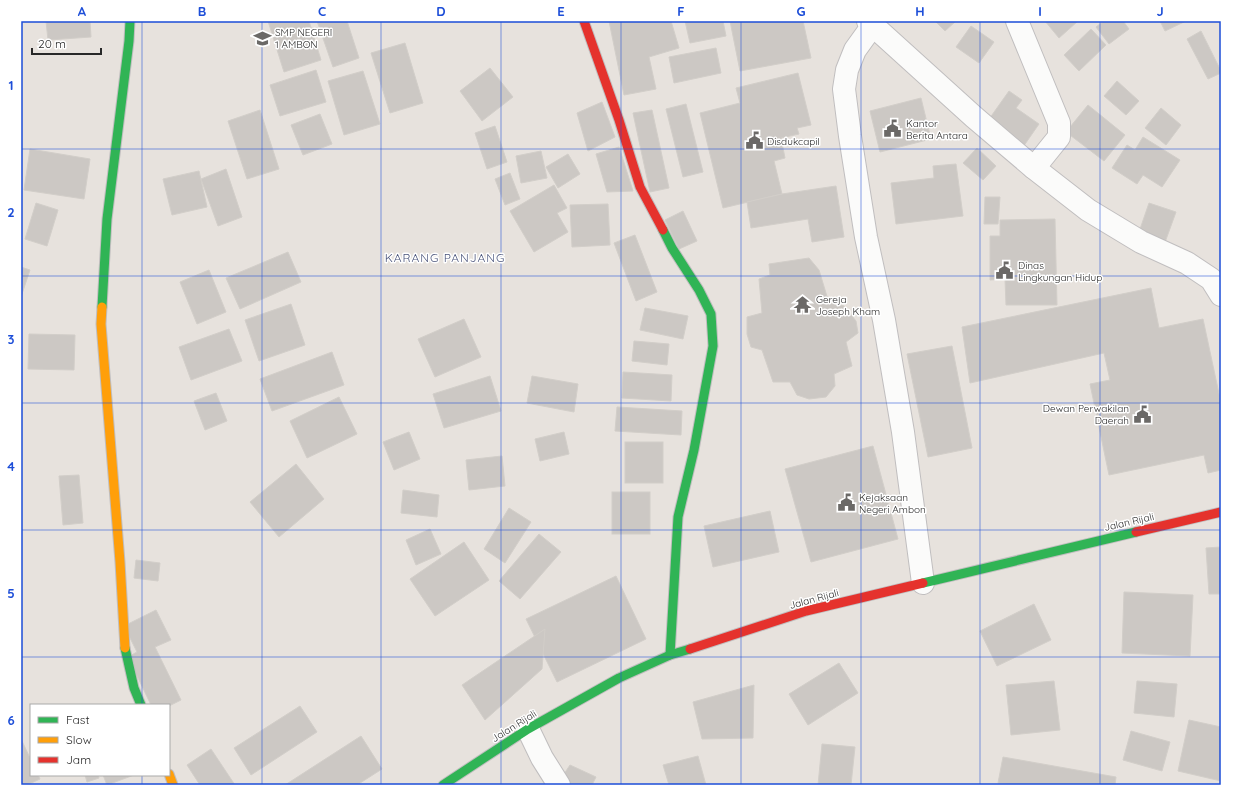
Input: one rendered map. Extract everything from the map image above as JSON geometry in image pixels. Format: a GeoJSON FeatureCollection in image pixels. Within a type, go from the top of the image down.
{"type":"FeatureCollection","features":[{"type":"Feature","properties":{"kind":"main road"},"geometry":{"type":"LineString","coordinates":[[130,21],[129,41],[107,219],[101,324],[120,562],[125,652],[134,688],[141,704]]}},
{"type":"Feature","properties":{"kind":"main road"},"geometry":{"type":"LineString","coordinates":[[584,21],[619,120],[640,187],[672,248],[699,290],[711,314],[713,346],[694,450],[678,517],[670,655]]}},
{"type":"Feature","properties":{"kind":"main road","name":"Jalan Rijali"},"geometry":{"type":"LineString","coordinates":[[443,785],[528,729],[619,678],[670,655],[806,612],[1221,512]]}},
{"type":"Feature","properties":{"kind":"street"},"geometry":{"type":"LineString","coordinates":[[1017,21],[1059,123],[1059,137],[1034,168]]}},
{"type":"Feature","properties":{"kind":"street"},"geometry":{"type":"LineString","coordinates":[[923,583],[903,432],[884,320],[866,236],[844,89],[847,70],[855,50],[871,23],[917,66],[1034,168],[1088,210],[1141,242],[1187,263],[1211,279],[1221,295]]}},
{"type":"Feature","properties":{"kind":"street"},"geometry":{"type":"LineString","coordinates":[[528,729],[542,758],[559,785]]}},
{"type":"Feature","properties":{"kind":"building"},"geometry":{"type":"Polygon","coordinates":[[[46,21],[90,21],[91,37],[48,40],[46,21]]]}},
{"type":"Feature","properties":{"kind":"building"},"geometry":{"type":"Polygon","coordinates":[[[268,21],[309,21],[321,60],[284,72],[268,21]]]}},
{"type":"Feature","properties":{"kind":"building"},"geometry":{"type":"Polygon","coordinates":[[[317,21],[347,21],[359,58],[333,67],[317,21]]]}},
{"type":"Feature","properties":{"kind":"building"},"geometry":{"type":"Polygon","coordinates":[[[609,21],[671,21],[679,48],[649,57],[656,89],[624,95],[609,21]]]}},
{"type":"Feature","properties":{"kind":"building"},"geometry":{"type":"Polygon","coordinates":[[[685,21],[723,21],[726,36],[690,43],[685,21]]]}},
{"type":"Feature","properties":{"kind":"building"},"geometry":{"type":"Polygon","coordinates":[[[730,21],[803,21],[811,58],[740,71],[730,21]]]}},
{"type":"Feature","properties":{"kind":"building"},"geometry":{"type":"Polygon","coordinates":[[[935,21],[956,21],[945,31],[935,21]]]}},
{"type":"Feature","properties":{"kind":"building"},"geometry":{"type":"Polygon","coordinates":[[[1045,21],[1078,21],[1059,38],[1045,21]]]}},
{"type":"Feature","properties":{"kind":"building"},"geometry":{"type":"Polygon","coordinates":[[[1104,21],[1123,21],[1129,29],[1109,44],[1096,27],[1104,21]]]}},
{"type":"Feature","properties":{"kind":"building"},"geometry":{"type":"Polygon","coordinates":[[[1160,21],[1186,21],[1165,31],[1160,21]]]}},
{"type":"Feature","properties":{"kind":"building"},"geometry":{"type":"Polygon","coordinates":[[[971,26],[994,42],[979,63],[956,47],[971,26]]]}},
{"type":"Feature","properties":{"kind":"building"},"geometry":{"type":"Polygon","coordinates":[[[1091,29],[1106,45],[1079,71],[1064,55],[1091,29]]]}},
{"type":"Feature","properties":{"kind":"building"},"geometry":{"type":"Polygon","coordinates":[[[1201,31],[1221,71],[1221,73],[1208,79],[1187,39],[1201,31]]]}},
{"type":"Feature","properties":{"kind":"building"},"geometry":{"type":"Polygon","coordinates":[[[405,43],[423,103],[390,113],[371,53],[405,43]]]}},
{"type":"Feature","properties":{"kind":"building"},"geometry":{"type":"Polygon","coordinates":[[[716,48],[721,73],[674,83],[669,57],[716,48]]]}},
{"type":"Feature","properties":{"kind":"building"},"geometry":{"type":"Polygon","coordinates":[[[490,68],[513,97],[482,121],[460,91],[490,68]]]}},
{"type":"Feature","properties":{"kind":"building"},"geometry":{"type":"Polygon","coordinates":[[[316,70],[326,102],[280,116],[270,85],[316,70]]]}},
{"type":"Feature","properties":{"kind":"building"},"geometry":{"type":"Polygon","coordinates":[[[363,71],[380,124],[344,135],[328,81],[363,71]]]}},
{"type":"Feature","properties":{"kind":"building"},"geometry":{"type":"Polygon","coordinates":[[[798,73],[811,125],[797,128],[799,134],[781,138],[785,158],[774,161],[782,194],[723,208],[700,113],[740,103],[736,88],[798,73]]]}},
{"type":"Feature","properties":{"kind":"building"},"geometry":{"type":"Polygon","coordinates":[[[1117,81],[1139,101],[1126,115],[1104,96],[1117,81]]]}},
{"type":"Feature","properties":{"kind":"building"},"geometry":{"type":"Polygon","coordinates":[[[1009,91],[1022,100],[1016,108],[1039,124],[1023,147],[987,122],[1009,91]]]}},
{"type":"Feature","properties":{"kind":"building"},"geometry":{"type":"Polygon","coordinates":[[[921,98],[931,139],[880,152],[870,111],[921,98]]]}},
{"type":"Feature","properties":{"kind":"building"},"geometry":{"type":"Polygon","coordinates":[[[602,102],[615,137],[588,151],[577,113],[602,102]]]}},
{"type":"Feature","properties":{"kind":"building"},"geometry":{"type":"Polygon","coordinates":[[[686,104],[703,172],[683,177],[666,109],[686,104]]]}},
{"type":"Feature","properties":{"kind":"building"},"geometry":{"type":"Polygon","coordinates":[[[1088,105],[1125,135],[1104,161],[1066,132],[1088,105]]]}},
{"type":"Feature","properties":{"kind":"building"},"geometry":{"type":"Polygon","coordinates":[[[1161,108],[1181,125],[1166,145],[1145,128],[1161,108]]]}},
{"type":"Feature","properties":{"kind":"building"},"geometry":{"type":"Polygon","coordinates":[[[260,110],[279,169],[247,179],[228,121],[260,110]]]}},
{"type":"Feature","properties":{"kind":"building"},"geometry":{"type":"Polygon","coordinates":[[[652,110],[669,188],[650,192],[633,113],[652,110]]]}},
{"type":"Feature","properties":{"kind":"building"},"geometry":{"type":"Polygon","coordinates":[[[320,114],[332,144],[303,155],[291,125],[320,114]]]}},
{"type":"Feature","properties":{"kind":"building"},"geometry":{"type":"Polygon","coordinates":[[[495,126],[507,162],[487,169],[475,133],[495,126]]]}},
{"type":"Feature","properties":{"kind":"building"},"geometry":{"type":"Polygon","coordinates":[[[1143,137],[1180,160],[1162,187],[1143,175],[1137,184],[1112,168],[1127,145],[1135,150],[1143,137]]]}},
{"type":"Feature","properties":{"kind":"building"},"geometry":{"type":"Polygon","coordinates":[[[619,147],[633,191],[607,192],[596,154],[619,147]]]}},
{"type":"Feature","properties":{"kind":"building"},"geometry":{"type":"Polygon","coordinates":[[[977,148],[996,166],[983,180],[963,163],[977,148]]]}},
{"type":"Feature","properties":{"kind":"building"},"geometry":{"type":"Polygon","coordinates":[[[30,149],[90,159],[84,199],[24,190],[30,149]]]}},
{"type":"Feature","properties":{"kind":"building"},"geometry":{"type":"Polygon","coordinates":[[[541,151],[547,178],[521,183],[516,156],[541,151]]]}},
{"type":"Feature","properties":{"kind":"building"},"geometry":{"type":"Polygon","coordinates":[[[568,154],[580,174],[558,188],[546,167],[568,154]]]}},
{"type":"Feature","properties":{"kind":"building"},"geometry":{"type":"Polygon","coordinates":[[[956,164],[963,216],[896,224],[891,183],[934,178],[933,166],[956,164]]]}},
{"type":"Feature","properties":{"kind":"building"},"geometry":{"type":"Polygon","coordinates":[[[226,169],[242,217],[218,226],[201,179],[226,169]]]}},
{"type":"Feature","properties":{"kind":"building"},"geometry":{"type":"Polygon","coordinates":[[[199,171],[207,207],[172,215],[163,179],[199,171]]]}},
{"type":"Feature","properties":{"kind":"building"},"geometry":{"type":"Polygon","coordinates":[[[510,173],[520,199],[505,205],[495,179],[510,173]]]}},
{"type":"Feature","properties":{"kind":"building"},"geometry":{"type":"Polygon","coordinates":[[[554,185],[567,208],[557,213],[568,232],[534,252],[510,211],[554,185]]]}},
{"type":"Feature","properties":{"kind":"building"},"geometry":{"type":"Polygon","coordinates":[[[836,186],[844,237],[812,242],[808,219],[751,228],[747,202],[782,194],[836,186]]]}},
{"type":"Feature","properties":{"kind":"building"},"geometry":{"type":"Polygon","coordinates":[[[985,197],[1000,197],[998,224],[984,224],[985,197]]]}},
{"type":"Feature","properties":{"kind":"building"},"geometry":{"type":"Polygon","coordinates":[[[36,203],[58,210],[47,246],[25,239],[36,203]]]}},
{"type":"Feature","properties":{"kind":"building"},"geometry":{"type":"Polygon","coordinates":[[[1149,203],[1176,212],[1164,245],[1138,235],[1149,203]]]}},
{"type":"Feature","properties":{"kind":"building"},"geometry":{"type":"Polygon","coordinates":[[[608,204],[610,245],[572,247],[570,205],[608,204]]]}},
{"type":"Feature","properties":{"kind":"building"},"geometry":{"type":"Polygon","coordinates":[[[683,211],[697,241],[679,249],[665,220],[683,211]]]}},
{"type":"Feature","properties":{"kind":"building"},"geometry":{"type":"Polygon","coordinates":[[[1055,219],[1057,305],[1006,305],[1005,279],[990,280],[990,236],[1000,236],[1000,220],[1055,219]]]}},
{"type":"Feature","properties":{"kind":"building"},"geometry":{"type":"Polygon","coordinates":[[[635,235],[657,292],[636,301],[614,243],[635,235]]]}},
{"type":"Feature","properties":{"kind":"building"},"geometry":{"type":"Polygon","coordinates":[[[288,252],[301,282],[240,309],[226,278],[288,252]]]}},
{"type":"Feature","properties":{"kind":"building"},"geometry":{"type":"Polygon","coordinates":[[[809,258],[819,270],[829,303],[844,306],[856,321],[858,333],[846,342],[852,366],[834,374],[835,386],[826,397],[809,399],[797,395],[790,382],[773,382],[762,350],[751,347],[747,334],[747,317],[762,313],[759,279],[770,275],[769,264],[809,258]]]}},
{"type":"Feature","properties":{"kind":"building"},"geometry":{"type":"Polygon","coordinates":[[[21,267],[30,270],[21,297],[21,267]]]}},
{"type":"Feature","properties":{"kind":"building"},"geometry":{"type":"Polygon","coordinates":[[[209,270],[226,312],[197,324],[180,282],[209,270]]]}},
{"type":"Feature","properties":{"kind":"building"},"geometry":{"type":"Polygon","coordinates":[[[1151,288],[1159,328],[1203,319],[1221,403],[1221,470],[1208,473],[1204,455],[1109,475],[1090,384],[1110,380],[1104,353],[970,383],[962,327],[1151,288]]]}},
{"type":"Feature","properties":{"kind":"building"},"geometry":{"type":"Polygon","coordinates":[[[291,304],[305,345],[259,361],[245,320],[291,304]]]}},
{"type":"Feature","properties":{"kind":"building"},"geometry":{"type":"Polygon","coordinates":[[[645,308],[688,316],[683,339],[640,330],[645,308]]]}},
{"type":"Feature","properties":{"kind":"building"},"geometry":{"type":"Polygon","coordinates":[[[464,319],[481,357],[435,377],[418,339],[464,319]]]}},
{"type":"Feature","properties":{"kind":"building"},"geometry":{"type":"Polygon","coordinates":[[[229,329],[242,361],[191,380],[179,347],[229,329]]]}},
{"type":"Feature","properties":{"kind":"building"},"geometry":{"type":"Polygon","coordinates":[[[29,334],[75,335],[74,370],[28,369],[29,334]]]}},
{"type":"Feature","properties":{"kind":"building"},"geometry":{"type":"Polygon","coordinates":[[[634,341],[669,344],[667,365],[632,361],[634,341]]]}},
{"type":"Feature","properties":{"kind":"building"},"geometry":{"type":"Polygon","coordinates":[[[952,346],[972,448],[928,457],[907,354],[952,346]]]}},
{"type":"Feature","properties":{"kind":"building"},"geometry":{"type":"Polygon","coordinates":[[[332,352],[344,385],[272,411],[260,379],[332,352]]]}},
{"type":"Feature","properties":{"kind":"building"},"geometry":{"type":"Polygon","coordinates":[[[623,372],[672,375],[671,401],[622,398],[623,372]]]}},
{"type":"Feature","properties":{"kind":"building"},"geometry":{"type":"Polygon","coordinates":[[[490,376],[501,411],[444,428],[433,394],[490,376]]]}},
{"type":"Feature","properties":{"kind":"building"},"geometry":{"type":"Polygon","coordinates":[[[532,376],[578,384],[574,412],[527,403],[532,376]]]}},
{"type":"Feature","properties":{"kind":"building"},"geometry":{"type":"Polygon","coordinates":[[[216,393],[227,421],[205,430],[194,401],[216,393]]]}},
{"type":"Feature","properties":{"kind":"building"},"geometry":{"type":"Polygon","coordinates":[[[339,397],[357,434],[307,458],[290,421],[339,397]]]}},
{"type":"Feature","properties":{"kind":"building"},"geometry":{"type":"Polygon","coordinates":[[[617,407],[682,411],[681,435],[615,431],[617,407]]]}},
{"type":"Feature","properties":{"kind":"building"},"geometry":{"type":"Polygon","coordinates":[[[409,432],[420,459],[394,470],[383,442],[409,432]]]}},
{"type":"Feature","properties":{"kind":"building"},"geometry":{"type":"Polygon","coordinates":[[[564,432],[569,454],[540,461],[535,439],[564,432]]]}},
{"type":"Feature","properties":{"kind":"building"},"geometry":{"type":"Polygon","coordinates":[[[625,442],[663,442],[663,483],[625,483],[625,442]]]}},
{"type":"Feature","properties":{"kind":"building"},"geometry":{"type":"Polygon","coordinates":[[[873,446],[898,539],[811,562],[785,469],[873,446]]]}},
{"type":"Feature","properties":{"kind":"building"},"geometry":{"type":"Polygon","coordinates":[[[502,456],[505,486],[469,490],[466,460],[502,456]]]}},
{"type":"Feature","properties":{"kind":"building"},"geometry":{"type":"Polygon","coordinates":[[[296,464],[324,499],[279,537],[250,502],[296,464]]]}},
{"type":"Feature","properties":{"kind":"building"},"geometry":{"type":"Polygon","coordinates":[[[79,475],[83,523],[63,525],[59,476],[79,475]]]}},
{"type":"Feature","properties":{"kind":"building"},"geometry":{"type":"Polygon","coordinates":[[[403,490],[439,495],[437,517],[401,513],[403,490]]]}},
{"type":"Feature","properties":{"kind":"building"},"geometry":{"type":"Polygon","coordinates":[[[612,492],[650,492],[650,534],[612,534],[612,492]]]}},
{"type":"Feature","properties":{"kind":"building"},"geometry":{"type":"Polygon","coordinates":[[[509,508],[531,522],[505,563],[484,549],[509,508]]]}},
{"type":"Feature","properties":{"kind":"building"},"geometry":{"type":"Polygon","coordinates":[[[770,511],[779,552],[713,567],[704,526],[770,511]]]}},
{"type":"Feature","properties":{"kind":"building"},"geometry":{"type":"Polygon","coordinates":[[[430,529],[441,554],[416,565],[406,540],[430,529]]]}},
{"type":"Feature","properties":{"kind":"building"},"geometry":{"type":"Polygon","coordinates":[[[539,534],[561,552],[520,599],[499,581],[539,534]]]}},
{"type":"Feature","properties":{"kind":"building"},"geometry":{"type":"Polygon","coordinates":[[[464,542],[489,580],[435,616],[410,579],[464,542]]]}},
{"type":"Feature","properties":{"kind":"building"},"geometry":{"type":"Polygon","coordinates":[[[1221,547],[1221,594],[1209,594],[1206,548],[1221,547]]]}},
{"type":"Feature","properties":{"kind":"building"},"geometry":{"type":"Polygon","coordinates":[[[136,560],[160,563],[158,581],[134,578],[136,560]]]}},
{"type":"Feature","properties":{"kind":"building"},"geometry":{"type":"Polygon","coordinates":[[[616,576],[646,639],[557,682],[526,619],[616,576]]]}},
{"type":"Feature","properties":{"kind":"building"},"geometry":{"type":"Polygon","coordinates":[[[1124,592],[1193,595],[1190,656],[1122,653],[1124,592]]]}},
{"type":"Feature","properties":{"kind":"building"},"geometry":{"type":"Polygon","coordinates":[[[1034,604],[1051,640],[997,666],[980,631],[1034,604]]]}},
{"type":"Feature","properties":{"kind":"building"},"geometry":{"type":"Polygon","coordinates":[[[156,610],[171,640],[155,647],[181,700],[170,706],[170,704],[151,704],[128,657],[137,652],[124,626],[156,610]]]}},
{"type":"Feature","properties":{"kind":"building"},"geometry":{"type":"Polygon","coordinates":[[[545,629],[542,669],[485,720],[462,685],[545,629]]]}},
{"type":"Feature","properties":{"kind":"building"},"geometry":{"type":"Polygon","coordinates":[[[839,663],[858,693],[808,725],[789,694],[839,663]]]}},
{"type":"Feature","properties":{"kind":"building"},"geometry":{"type":"Polygon","coordinates":[[[1054,681],[1060,730],[1011,735],[1006,685],[1054,681]]]}},
{"type":"Feature","properties":{"kind":"building"},"geometry":{"type":"Polygon","coordinates":[[[1137,681],[1177,684],[1174,717],[1134,713],[1137,681]]]}},
{"type":"Feature","properties":{"kind":"building"},"geometry":{"type":"Polygon","coordinates":[[[754,685],[753,738],[702,739],[693,702],[754,685]]]}},
{"type":"Feature","properties":{"kind":"building"},"geometry":{"type":"Polygon","coordinates":[[[300,706],[317,732],[251,775],[234,748],[300,706]]]}},
{"type":"Feature","properties":{"kind":"building"},"geometry":{"type":"Polygon","coordinates":[[[1189,720],[1221,727],[1221,781],[1178,771],[1189,720]]]}},
{"type":"Feature","properties":{"kind":"building"},"geometry":{"type":"Polygon","coordinates":[[[1131,731],[1170,742],[1162,771],[1123,760],[1131,731]]]}},
{"type":"Feature","properties":{"kind":"building"},"geometry":{"type":"Polygon","coordinates":[[[361,736],[382,769],[357,785],[285,785],[361,736]]]}},
{"type":"Feature","properties":{"kind":"building"},"geometry":{"type":"Polygon","coordinates":[[[21,739],[30,758],[30,776],[38,776],[40,779],[27,785],[21,785],[21,739]]]}},
{"type":"Feature","properties":{"kind":"building"},"geometry":{"type":"Polygon","coordinates":[[[822,744],[855,747],[851,785],[818,785],[822,744]]]}},
{"type":"Feature","properties":{"kind":"building"},"geometry":{"type":"Polygon","coordinates":[[[211,749],[235,785],[200,785],[187,765],[211,749]]]}},
{"type":"Feature","properties":{"kind":"building"},"geometry":{"type":"Polygon","coordinates":[[[698,756],[706,785],[669,785],[663,765],[698,756]]]}},
{"type":"Feature","properties":{"kind":"building"},"geometry":{"type":"Polygon","coordinates":[[[1003,757],[1116,777],[1115,785],[1010,785],[998,783],[1003,757]]]}},
{"type":"Feature","properties":{"kind":"building"},"geometry":{"type":"Polygon","coordinates":[[[570,765],[596,777],[592,785],[571,785],[560,780],[570,765]]]}},
{"type":"Feature","properties":{"kind":"building"},"geometry":{"type":"Polygon","coordinates":[[[85,776],[98,776],[99,778],[87,782],[85,776]]]}},
{"type":"Feature","properties":{"kind":"building"},"geometry":{"type":"Polygon","coordinates":[[[103,776],[131,776],[107,785],[103,776]]]}},
{"type":"Feature","properties":{"kind":"traffic: fast"},"geometry":{"type":"LineString","coordinates":[[102,307],[107,219],[129,41],[130,21]]}},
{"type":"Feature","properties":{"kind":"traffic: fast"},"geometry":{"type":"LineString","coordinates":[[663,230],[672,248],[699,290],[711,314],[713,346],[694,450],[678,517],[670,655]]}},
{"type":"Feature","properties":{"kind":"traffic: fast"},"geometry":{"type":"LineString","coordinates":[[923,583],[1136,532]]}},
{"type":"Feature","properties":{"kind":"traffic: fast"},"geometry":{"type":"LineString","coordinates":[[125,648],[134,688],[141,704]]}},
{"type":"Feature","properties":{"kind":"traffic: fast"},"geometry":{"type":"LineString","coordinates":[[443,785],[528,729],[619,678],[670,655],[690,649]]}},
{"type":"Feature","properties":{"kind":"traffic: slow"},"geometry":{"type":"LineString","coordinates":[[102,307],[101,324],[120,562],[125,648]]}},
{"type":"Feature","properties":{"kind":"traffic: slow"},"geometry":{"type":"LineString","coordinates":[[170,776],[173,785]]}},
{"type":"Feature","properties":{"kind":"traffic: jam"},"geometry":{"type":"LineString","coordinates":[[584,21],[619,120],[640,187],[663,230]]}},
{"type":"Feature","properties":{"kind":"traffic: jam"},"geometry":{"type":"LineString","coordinates":[[1136,532],[1221,512]]}},
{"type":"Feature","properties":{"kind":"traffic: jam"},"geometry":{"type":"LineString","coordinates":[[690,649],[806,611],[923,583]]}},
{"type":"Feature","properties":{"kind":"place","name":"SMP NEGERI 1 AMBON"},"geometry":{"type":"Point","coordinates":[262,38]}},
{"type":"Feature","properties":{"kind":"place","name":"Kantor Berita Antara"},"geometry":{"type":"Point","coordinates":[893,129]}},
{"type":"Feature","properties":{"kind":"place","name":"Disdukcapil"},"geometry":{"type":"Point","coordinates":[754,141]}},
{"type":"Feature","properties":{"kind":"place","name":"Dinas Lingkungan Hidup"},"geometry":{"type":"Point","coordinates":[1005,271]}},
{"type":"Feature","properties":{"kind":"place","name":"Gereja Joseph Kham"},"geometry":{"type":"Point","coordinates":[803,305]}},
{"type":"Feature","properties":{"kind":"place","name":"Dewan Perwakilan Daerah"},"geometry":{"type":"Point","coordinates":[1142,414]}},
{"type":"Feature","properties":{"kind":"place","name":"Kejaksaan Negeri Ambon"},"geometry":{"type":"Point","coordinates":[846,503]}},
{"type":"Feature","properties":{"kind":"district","name":"KARANG PANJANG"},"geometry":{"type":"Point","coordinates":[445,257]}}]}
